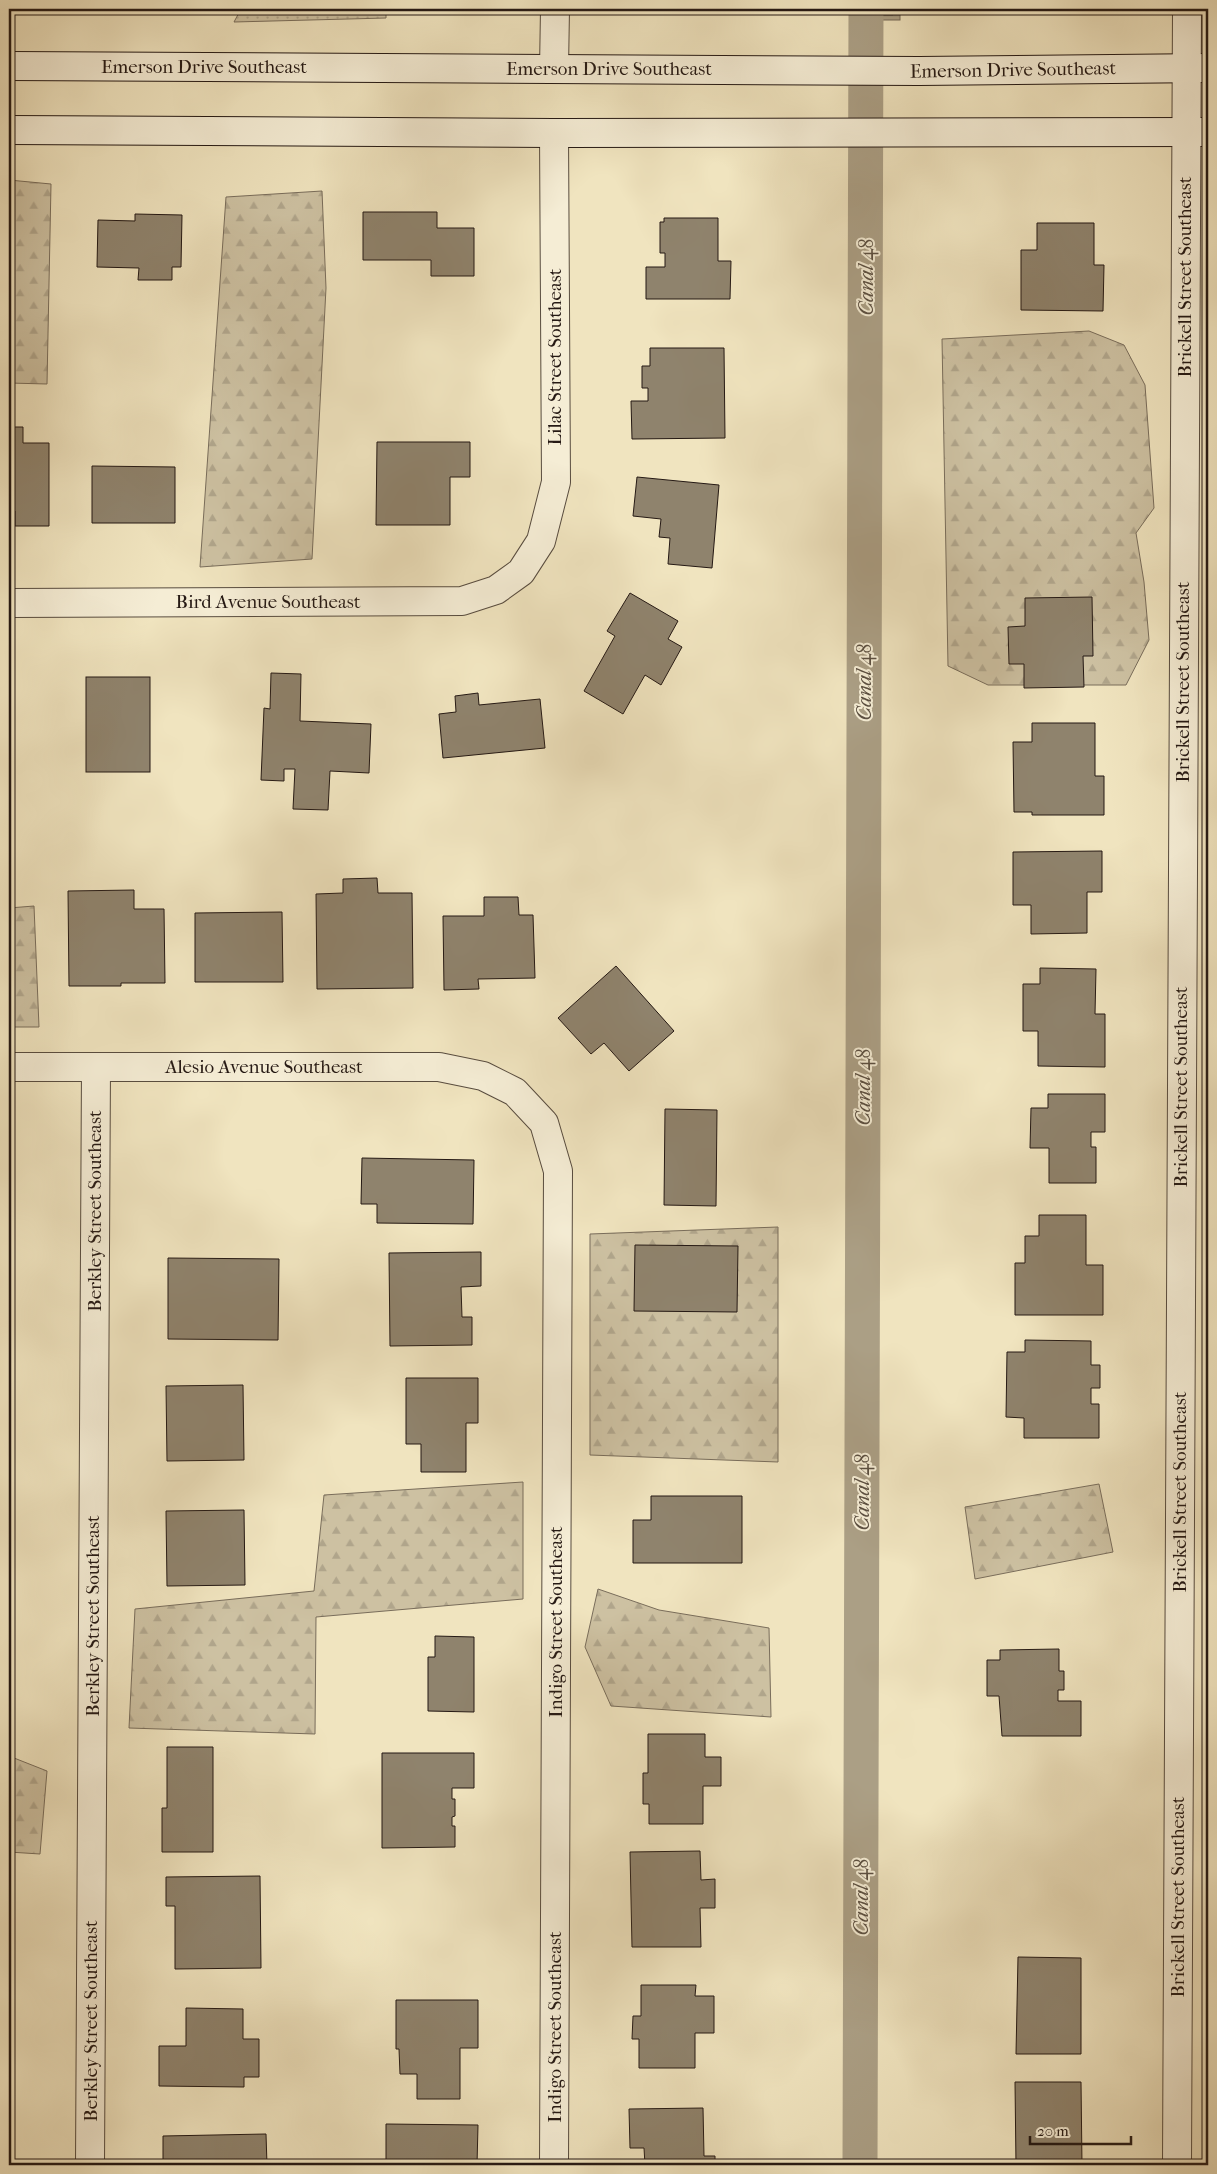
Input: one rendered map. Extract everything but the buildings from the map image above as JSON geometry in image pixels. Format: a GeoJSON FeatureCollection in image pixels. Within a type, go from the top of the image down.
{"type":"FeatureCollection","features":[{"type":"Feature","properties":{"kind":"street"},"geometry":{"type":"LineString","coordinates":[[554,69],[555,9]]}},
{"type":"Feature","properties":{"kind":"street","name":"Brickell Street Southeast"},"geometry":{"type":"LineString","coordinates":[[1177,2165],[1197,132],[1197,68],[1186,9]]}},
{"type":"Feature","properties":{"kind":"street","name":"Emerson Drive Southeast"},"geometry":{"type":"LineString","coordinates":[[9,66],[920,71],[1197,68]]}},
{"type":"Feature","properties":{"kind":"street"},"geometry":{"type":"LineString","coordinates":[[9,130],[554,133],[1197,132]]}},
{"type":"Feature","properties":{"kind":"street","name":"Lilac Street Southeast"},"geometry":{"type":"LineString","coordinates":[[520,572],[541,541],[556,482],[554,133]]}},
{"type":"Feature","properties":{"kind":"street","name":"Bird Avenue Southeast"},"geometry":{"type":"LineString","coordinates":[[9,603],[462,601],[496,590],[520,572]]}},
{"type":"Feature","properties":{"kind":"street","name":"Alesio Avenue Southeast"},"geometry":{"type":"LineString","coordinates":[[9,1067],[439,1067],[483,1076],[516,1092]]}},
{"type":"Feature","properties":{"kind":"street","name":"Berkley Street Southeast"},"geometry":{"type":"LineString","coordinates":[[90,2165],[96,1067]]}},
{"type":"Feature","properties":{"kind":"street","name":"Indigo Street Southeast"},"geometry":{"type":"LineString","coordinates":[[516,1092],[544,1123],[558,1171],[554,2165]]}},
{"type":"Feature","properties":{"kind":"green space"},"geometry":{"type":"Polygon","coordinates":[[[241,9],[386,9],[386,18],[234,22],[241,9]]]}},
{"type":"Feature","properties":{"kind":"green space"},"geometry":{"type":"Polygon","coordinates":[[[9,180],[51,184],[47,384],[9,383],[9,180]]]}},
{"type":"Feature","properties":{"kind":"green space"},"geometry":{"type":"Polygon","coordinates":[[[322,191],[326,288],[312,559],[200,567],[226,197],[322,191]]]}},
{"type":"Feature","properties":{"kind":"green space"},"geometry":{"type":"Polygon","coordinates":[[[1089,331],[1124,345],[1145,385],[1154,508],[1136,533],[1144,582],[1149,640],[1126,685],[988,685],[948,666],[942,339],[1089,331]]]}},
{"type":"Feature","properties":{"kind":"green space"},"geometry":{"type":"Polygon","coordinates":[[[34,906],[39,1027],[9,1027],[9,908],[34,906]]]}},
{"type":"Feature","properties":{"kind":"green space"},"geometry":{"type":"Polygon","coordinates":[[[778,1227],[778,1462],[590,1455],[590,1234],[778,1227]]]}},
{"type":"Feature","properties":{"kind":"green space"},"geometry":{"type":"Polygon","coordinates":[[[523,1482],[523,1599],[316,1617],[315,1734],[129,1728],[135,1609],[314,1591],[324,1495],[523,1482]]]}},
{"type":"Feature","properties":{"kind":"green space"},"geometry":{"type":"Polygon","coordinates":[[[1099,1484],[1113,1552],[975,1579],[965,1507],[1099,1484]]]}},
{"type":"Feature","properties":{"kind":"green space"},"geometry":{"type":"Polygon","coordinates":[[[598,1589],[659,1610],[769,1628],[771,1717],[611,1706],[585,1647],[598,1589]]]}},
{"type":"Feature","properties":{"kind":"green space"},"geometry":{"type":"Polygon","coordinates":[[[9,1756],[47,1771],[40,1854],[9,1852],[9,1756]]]}},
{"type":"Feature","properties":{"kind":"green space"},"geometry":{"type":"Polygon","coordinates":[[[1205,2081],[1208,2081],[1208,2165],[1205,2165],[1205,2081]]]}},
{"type":"Feature","properties":{"kind":"water"},"geometry":{"type":"Polygon","coordinates":[[[850,9],[900,9],[900,20],[850,20],[850,9]]]}},
{"type":"Feature","properties":{"kind":"waterway","name":"Canal 48"},"geometry":{"type":"LineString","coordinates":[[860,2165],[866,9]]}}]}
